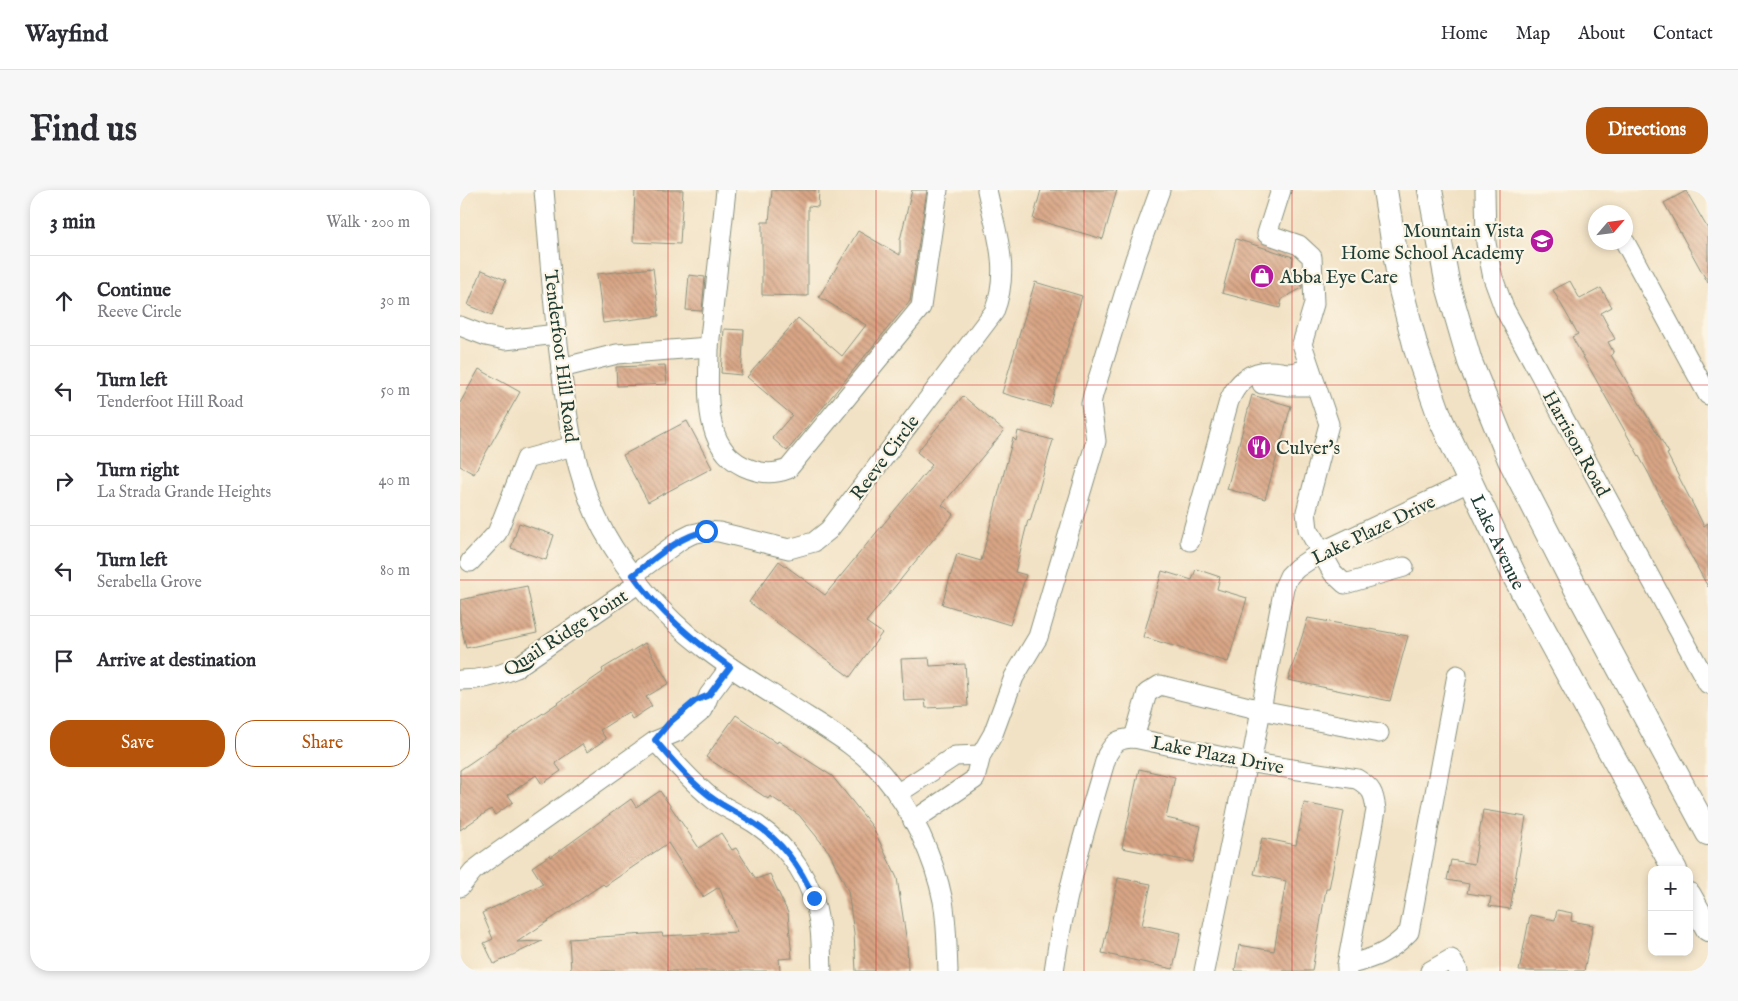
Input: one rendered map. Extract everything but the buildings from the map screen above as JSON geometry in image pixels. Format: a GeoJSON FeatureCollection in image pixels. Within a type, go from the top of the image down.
{"type":"FeatureCollection","features":[{"type":"Feature","properties":{"kind":"main road","name":"Lake Avenue"},"geometry":{"type":"LineString","coordinates":[[1386,190],[1400,290],[1417,352],[1441,420],[1516,579],[1673,866]]}},
{"type":"Feature","properties":{"kind":"main road"},"geometry":{"type":"LineString","coordinates":[[1430,190],[1448,286],[1470,362],[1510,460],[1571,579],[1708,833]]}},
{"type":"Feature","properties":{"kind":"main road"},"geometry":{"type":"LineString","coordinates":[[1693,902],[1708,929]]}},
{"type":"Feature","properties":{"kind":"street","name":"Tenderfoot Hill Road"},"geometry":{"type":"LineString","coordinates":[[544,190],[567,419],[573,446],[592,506],[603,530],[636,579],[656,604],[683,630],[730,667],[847,742],[882,774],[897,794],[926,846],[942,900],[948,971]]}},
{"type":"Feature","properties":{"kind":"street"},"geometry":{"type":"LineString","coordinates":[[726,190],[709,347],[709,409],[721,447],[732,461],[744,467],[770,474],[788,469],[921,307],[938,190]]}},
{"type":"Feature","properties":{"kind":"street","name":"Reeve Circle"},"geometry":{"type":"LineString","coordinates":[[636,579],[682,539],[692,534],[706,531],[719,532],[789,548],[814,542],[829,530],[994,312],[1000,298],[1003,280],[1002,262],[988,190]]}},
{"type":"Feature","properties":{"kind":"street"},"geometry":{"type":"LineString","coordinates":[[913,821],[975,779],[981,756],[992,734],[1014,677],[1038,637],[1096,441],[1091,404],[1135,259],[1160,190]]}},
{"type":"Feature","properties":{"kind":"street"},"geometry":{"type":"LineString","coordinates":[[1281,190],[1268,234],[1299,245],[1312,257],[1314,304],[1302,344],[1329,424],[1306,512],[1308,529],[1333,573],[1345,584],[1404,567]]}},
{"type":"Feature","properties":{"kind":"street","name":"Harrison Road"},"geometry":{"type":"LineString","coordinates":[[1486,190],[1486,243],[1493,278],[1504,308],[1708,684]]}},
{"type":"Feature","properties":{"kind":"street"},"geometry":{"type":"LineString","coordinates":[[1629,250],[1708,395]]}},
{"type":"Feature","properties":{"kind":"street"},"geometry":{"type":"LineString","coordinates":[[460,326],[486,336],[506,340],[557,334]]}},
{"type":"Feature","properties":{"kind":"street"},"geometry":{"type":"LineString","coordinates":[[561,368],[617,354],[709,347]]}},
{"type":"Feature","properties":{"kind":"street"},"geometry":{"type":"LineString","coordinates":[[1190,541],[1229,401],[1235,387],[1243,379],[1269,371],[1313,377]]}},
{"type":"Feature","properties":{"kind":"street"},"geometry":{"type":"LineString","coordinates":[[470,562],[497,533],[526,459],[573,446]]}},
{"type":"Feature","properties":{"kind":"street","name":"Lake Plaze Drive"},"geometry":{"type":"LineString","coordinates":[[1204,971],[1261,710],[1284,587],[1289,576],[1297,568],[1321,552],[1469,482]]}},
{"type":"Feature","properties":{"kind":"street","name":"Quail Ridge Point"},"geometry":{"type":"LineString","coordinates":[[460,680],[477,680],[497,676],[514,668],[636,579]]}},
{"type":"Feature","properties":{"kind":"street"},"geometry":{"type":"LineString","coordinates":[[460,887],[473,871],[486,861],[655,740],[675,717],[695,701],[709,695],[730,667]]}},
{"type":"Feature","properties":{"kind":"street"},"geometry":{"type":"LineString","coordinates":[[1347,968],[1392,948],[1409,932],[1458,675]]}},
{"type":"Feature","properties":{"kind":"street"},"geometry":{"type":"LineString","coordinates":[[1134,738],[1147,693],[1160,685],[1261,710],[1379,733]]}},
{"type":"Feature","properties":{"kind":"street","name":"Lake Plaza Drive"},"geometry":{"type":"LineString","coordinates":[[1054,971],[1065,906],[1076,859],[1107,755],[1113,744],[1122,739],[1134,738],[1249,762],[1357,779],[1369,786],[1374,797],[1376,810],[1347,968]]}},
{"type":"Feature","properties":{"kind":"street"},"geometry":{"type":"LineString","coordinates":[[655,740],[698,786],[716,801],[756,824],[770,835],[785,849],[797,865],[814,898],[820,923],[822,971]]}},
{"type":"Feature","properties":{"kind":"street"},"geometry":{"type":"LineString","coordinates":[[897,794],[955,756],[981,756]]}},
{"type":"Feature","properties":{"kind":"street"},"geometry":{"type":"LineString","coordinates":[[1430,971],[1452,959],[1458,971]]}},
{"type":"Feature","properties":{"kind":"place","name":"Mountain Vista Home School Academy"},"geometry":{"type":"Point","coordinates":[1542,241]}},
{"type":"Feature","properties":{"kind":"place","name":"Abba Eye Care"},"geometry":{"type":"Point","coordinates":[1262,276]}},
{"type":"Feature","properties":{"kind":"place","name":"Culver's"},"geometry":{"type":"Point","coordinates":[1259,447]}},
{"type":"Feature","properties":{"kind":"route"},"geometry":{"type":"LineString","coordinates":[[706,531],[692,534],[682,539],[633,575],[656,604],[683,630],[703,648],[730,667],[709,695],[695,701],[669,723],[655,740],[698,786],[716,801],[756,824],[785,849],[797,865],[814,898]]}}]}
